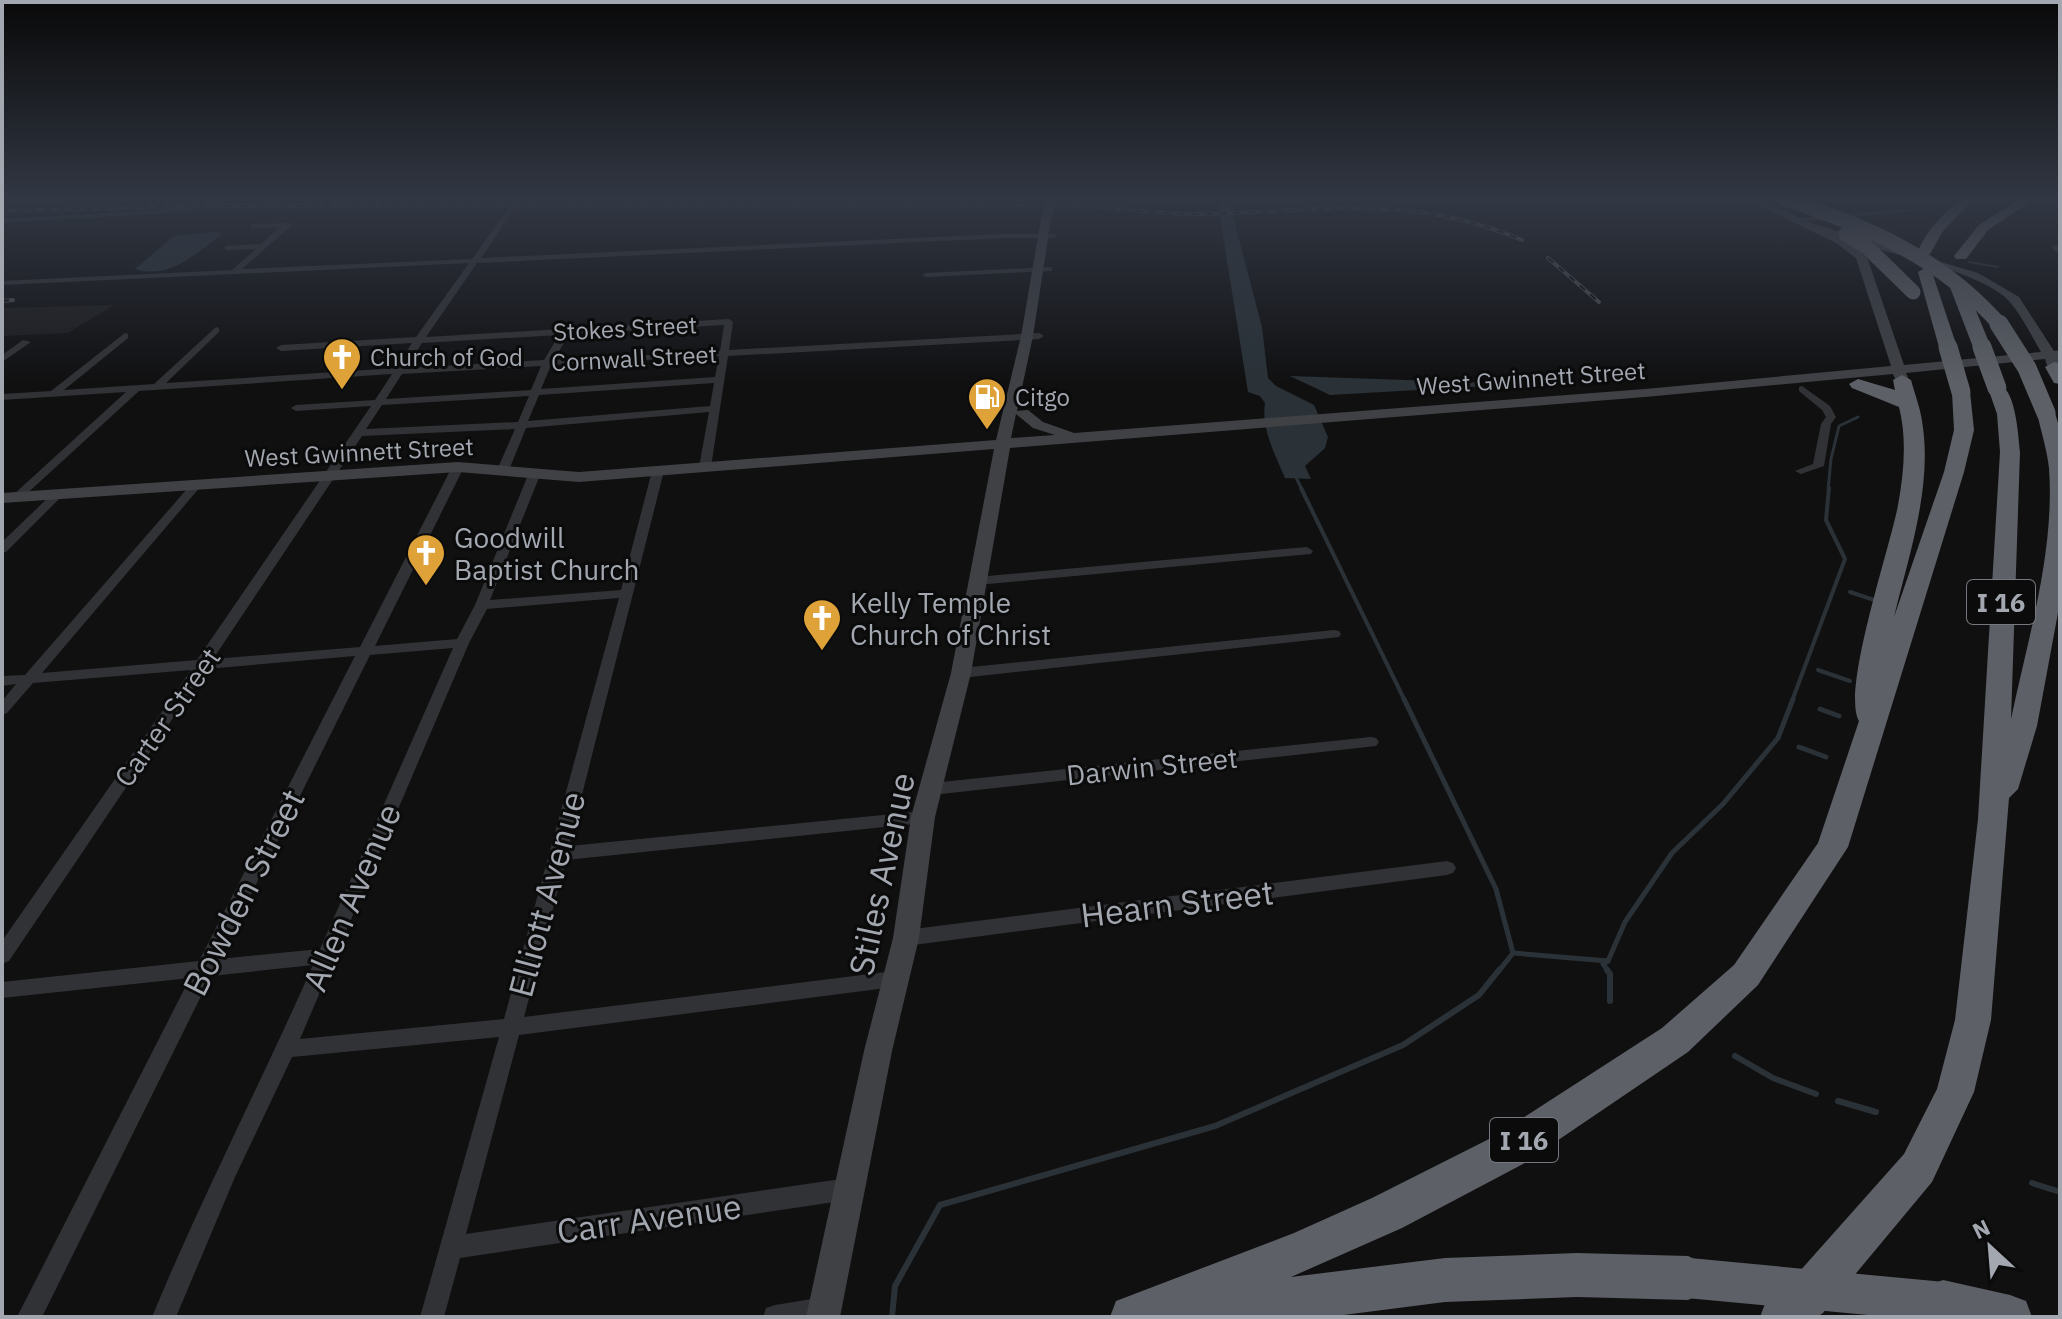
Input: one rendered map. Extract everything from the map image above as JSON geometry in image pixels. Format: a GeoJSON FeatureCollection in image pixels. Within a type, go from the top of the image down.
{"type":"FeatureCollection","features":[{"type":"Feature","properties":{"kind":"highway"},"geometry":{"type":"LineString","coordinates":[[1880,260],[1913,292],[1947,345]]}},
{"type":"Feature","properties":{"kind":"highway"},"geometry":{"type":"LineString","coordinates":[[1924,260],[1969,288],[1999,320],[2035,380],[2059,466],[2054,571],[2043,630],[2023,726],[1993,819]]}},
{"type":"Feature","properties":{"kind":"highway","name":"I 16"},"geometry":{"type":"LineString","coordinates":[[1132,1317],[1301,1252],[1387,1213],[1509,1150],[1675,1040],[1746,975],[1832,847],[1954,472],[1964,430],[1961,392],[1925,272],[1925,260]]}},
{"type":"Feature","properties":{"kind":"highway","name":"I 16"},"geometry":{"type":"LineString","coordinates":[[1782,1317],[1807,1297],[1918,1168],[1955,1092],[1973,1020],[1993,819],[2010,452],[2006,414],[1956,282],[1960,260]]}},
{"type":"Feature","properties":{"kind":"highway"},"geometry":{"type":"LineString","coordinates":[[1870,733],[1868,679],[1900,546],[1914,465],[1916,436],[1901,374]]}},
{"type":"Feature","properties":{"kind":"highway"},"geometry":{"type":"LineString","coordinates":[[1858,384],[1890,394],[1910,405]]}},
{"type":"Feature","properties":{"kind":"highway"},"geometry":{"type":"LineString","coordinates":[[2043,630],[2060,601]]}},
{"type":"Feature","properties":{"kind":"highway"},"geometry":{"type":"LineString","coordinates":[[1156,1317],[1445,1280],[1577,1275],[1688,1278],[1821,1288],[1943,1302],[2010,1317]]}},
{"type":"Feature","properties":{"kind":"main road","name":"Stiles Avenue"},"geometry":{"type":"LineString","coordinates":[[1005,445],[1016,434],[1023,413],[1045,260]]}},
{"type":"Feature","properties":{"kind":"main road"},"geometry":{"type":"LineString","coordinates":[[1862,260],[1901,374]]}},
{"type":"Feature","properties":{"kind":"main road"},"geometry":{"type":"LineString","coordinates":[[1916,260],[1974,275],[2006,292],[2015,300],[2038,339],[2057,362]]}},
{"type":"Feature","properties":{"kind":"main road","name":"Stiles Avenue"},"geometry":{"type":"LineString","coordinates":[[824,1313],[848,1189],[894,979],[906,938],[923,817],[961,673],[1005,445],[1004,436],[1033,336]]}},
{"type":"Feature","properties":{"kind":"main road","name":"West Gwinnett Street"},"geometry":{"type":"LineString","coordinates":[[1344,422],[1658,392],[2057,362]]}},
{"type":"Feature","properties":{"kind":"main road","name":"West Gwinnett Street"},"geometry":{"type":"LineString","coordinates":[[9,498],[458,467],[579,477],[1005,445],[1079,436],[1237,429],[1802,389],[1858,384],[1901,374]]}},
{"type":"Feature","properties":{"kind":"main road"},"geometry":{"type":"LineString","coordinates":[[1023,413],[1038,425],[1079,436]]}},
{"type":"Feature","properties":{"kind":"main road","name":"West Gwinnett Street"},"geometry":{"type":"LineString","coordinates":[[1005,445],[1078,445],[1237,429]]}},
{"type":"Feature","properties":{"kind":"street"},"geometry":{"type":"LineString","coordinates":[[233,273],[248,260]]}},
{"type":"Feature","properties":{"kind":"street"},"geometry":{"type":"LineString","coordinates":[[2,283],[507,260]]}},
{"type":"Feature","properties":{"kind":"street","name":"Carter Street"},"geometry":{"type":"LineString","coordinates":[[2,956],[331,476],[419,340],[477,261]]}},
{"type":"Feature","properties":{"kind":"street"},"geometry":{"type":"LineString","coordinates":[[926,275],[1044,269]]}},
{"type":"Feature","properties":{"kind":"street","name":"Stokes Street"},"geometry":{"type":"LineString","coordinates":[[281,348],[729,322],[722,353]]}},
{"type":"Feature","properties":{"kind":"street"},"geometry":{"type":"LineString","coordinates":[[157,387],[216,330]]}},
{"type":"Feature","properties":{"kind":"street"},"geometry":{"type":"LineString","coordinates":[[503,470],[547,363],[566,331]]}},
{"type":"Feature","properties":{"kind":"street"},"geometry":{"type":"LineString","coordinates":[[54,393],[125,336]]}},
{"type":"Feature","properties":{"kind":"street","name":"Cornwall Street"},"geometry":{"type":"LineString","coordinates":[[7,397],[398,371],[1033,336]]}},
{"type":"Feature","properties":{"kind":"street"},"geometry":{"type":"LineString","coordinates":[[2,359],[26,342]]}},
{"type":"Feature","properties":{"kind":"street"},"geometry":{"type":"LineString","coordinates":[[705,467],[722,353]]}},
{"type":"Feature","properties":{"kind":"street"},"geometry":{"type":"LineString","coordinates":[[296,408],[720,380]]}},
{"type":"Feature","properties":{"kind":"street"},"geometry":{"type":"LineString","coordinates":[[9,498],[135,389]]}},
{"type":"Feature","properties":{"kind":"street"},"geometry":{"type":"LineString","coordinates":[[1801,471],[1818,466],[1826,424],[1831,417],[1826,408],[1802,389]]}},
{"type":"Feature","properties":{"kind":"street"},"geometry":{"type":"LineString","coordinates":[[2,405],[7,397]]}},
{"type":"Feature","properties":{"kind":"street"},"geometry":{"type":"LineString","coordinates":[[357,433],[523,425],[713,409]]}},
{"type":"Feature","properties":{"kind":"street","name":"Bowden Street"},"geometry":{"type":"LineString","coordinates":[[29,1317],[458,467]]}},
{"type":"Feature","properties":{"kind":"street","name":"Elliott Avenue"},"geometry":{"type":"LineString","coordinates":[[432,1317],[559,854],[658,471]]}},
{"type":"Feature","properties":{"kind":"street","name":"Allen Avenue"},"geometry":{"type":"LineString","coordinates":[[164,1317],[227,1170],[286,1049],[462,643],[482,605],[534,475]]}},
{"type":"Feature","properties":{"kind":"street"},"geometry":{"type":"LineString","coordinates":[[2,710],[197,484]]}},
{"type":"Feature","properties":{"kind":"street"},"geometry":{"type":"LineString","coordinates":[[2,549],[58,494]]}},
{"type":"Feature","properties":{"kind":"street"},"geometry":{"type":"LineString","coordinates":[[977,581],[1307,551]]}},
{"type":"Feature","properties":{"kind":"street"},"geometry":{"type":"LineString","coordinates":[[482,605],[625,594]]}},
{"type":"Feature","properties":{"kind":"street"},"geometry":{"type":"LineString","coordinates":[[961,673],[1334,634]]}},
{"type":"Feature","properties":{"kind":"street"},"geometry":{"type":"LineString","coordinates":[[2,681],[462,643]]}},
{"type":"Feature","properties":{"kind":"street","name":"Darwin Street"},"geometry":{"type":"LineString","coordinates":[[932,789],[1371,742]]}},
{"type":"Feature","properties":{"kind":"street"},"geometry":{"type":"LineString","coordinates":[[559,854],[923,817]]}},
{"type":"Feature","properties":{"kind":"street","name":"Hearn Street"},"geometry":{"type":"LineString","coordinates":[[906,938],[1447,868]]}},
{"type":"Feature","properties":{"kind":"street"},"geometry":{"type":"LineString","coordinates":[[2,990],[325,956]]}},
{"type":"Feature","properties":{"kind":"street"},"geometry":{"type":"LineString","coordinates":[[286,1049],[510,1027],[894,979]]}},
{"type":"Feature","properties":{"kind":"street","name":"Carr Avenue"},"geometry":{"type":"LineString","coordinates":[[450,1248],[848,1189]]}},
{"type":"Feature","properties":{"kind":"street"},"geometry":{"type":"LineString","coordinates":[[775,1317],[824,1313]]}},
{"type":"Feature","properties":{"kind":"shaded area"},"geometry":{"type":"Polygon","coordinates":[[[146,260],[187,260],[160,271],[135,269],[146,260]]]}},
{"type":"Feature","properties":{"kind":"shaded area"},"geometry":{"type":"Polygon","coordinates":[[[1227,260],[1244,260],[1262,327],[1268,378],[1276,386],[1314,405],[1328,437],[1325,448],[1305,466],[1311,479],[1285,478],[1267,432],[1265,403],[1260,396],[1248,392],[1227,260]]]}},
{"type":"Feature","properties":{"kind":"shaded area"},"geometry":{"type":"Polygon","coordinates":[[[114,305],[68,333],[2,336],[2,308],[114,305]]]}},
{"type":"Feature","properties":{"kind":"shaded area"},"geometry":{"type":"Polygon","coordinates":[[[1290,376],[1523,384],[1330,395],[1290,376]]]}},
{"type":"Feature","properties":{"kind":"waterway"},"geometry":{"type":"LineString","coordinates":[[1969,262],[1998,267]]}},
{"type":"Feature","properties":{"kind":"waterway"},"geometry":{"type":"LineString","coordinates":[[1828,490],[1839,426],[1858,417]]}},
{"type":"Feature","properties":{"kind":"waterway"},"geometry":{"type":"LineString","coordinates":[[1295,475],[1302,490]]}},
{"type":"Feature","properties":{"kind":"waterway"},"geometry":{"type":"LineString","coordinates":[[1301,488],[1405,701]]}},
{"type":"Feature","properties":{"kind":"waterway"},"geometry":{"type":"LineString","coordinates":[[1792,701],[1845,559],[1826,520],[1829,488]]}},
{"type":"Feature","properties":{"kind":"waterway"},"geometry":{"type":"LineString","coordinates":[[1850,592],[1874,600]]}},
{"type":"Feature","properties":{"kind":"waterway"},"geometry":{"type":"LineString","coordinates":[[1818,670],[1850,681]]}},
{"type":"Feature","properties":{"kind":"waterway"},"geometry":{"type":"LineString","coordinates":[[1404,699],[1496,889],[1513,953]]}},
{"type":"Feature","properties":{"kind":"waterway"},"geometry":{"type":"LineString","coordinates":[[1608,961],[1625,922],[1672,853],[1723,804],[1778,738],[1793,699]]}},
{"type":"Feature","properties":{"kind":"waterway"},"geometry":{"type":"LineString","coordinates":[[1820,709],[1839,716]]}},
{"type":"Feature","properties":{"kind":"waterway"},"geometry":{"type":"LineString","coordinates":[[1799,747],[1826,757]]}},
{"type":"Feature","properties":{"kind":"waterway"},"geometry":{"type":"LineString","coordinates":[[1498,972],[1513,953]]}},
{"type":"Feature","properties":{"kind":"waterway"},"geometry":{"type":"LineString","coordinates":[[1513,953],[1608,961]]}},
{"type":"Feature","properties":{"kind":"waterway"},"geometry":{"type":"LineString","coordinates":[[1608,961],[1603,964],[1609,972]]}},
{"type":"Feature","properties":{"kind":"waterway"},"geometry":{"type":"LineString","coordinates":[[892,1317],[895,1286],[940,1205],[1215,1126],[1403,1045],[1479,995],[1499,970]]}},
{"type":"Feature","properties":{"kind":"waterway"},"geometry":{"type":"LineString","coordinates":[[1607,970],[1610,974],[1610,1001]]}},
{"type":"Feature","properties":{"kind":"waterway"},"geometry":{"type":"LineString","coordinates":[[1735,1056],[1773,1078],[1816,1094]]}},
{"type":"Feature","properties":{"kind":"waterway"},"geometry":{"type":"LineString","coordinates":[[1838,1101],[1876,1112]]}},
{"type":"Feature","properties":{"kind":"waterway"},"geometry":{"type":"LineString","coordinates":[[2032,1183],[2060,1192]]}},
{"type":"Feature","properties":{"kind":"railway"},"geometry":{"type":"LineString","coordinates":[[1550,260],[1599,302]]}},
{"type":"Feature","properties":{"kind":"railway"},"geometry":{"type":"LineString","coordinates":[[2,301],[13,300]]}},
{"type":"Feature","properties":{"kind":"place","name":"Church of God"},"geometry":{"type":"Point","coordinates":[342,391]}},
{"type":"Feature","properties":{"kind":"place","name":"Citgo"},"geometry":{"type":"Point","coordinates":[987,431]}},
{"type":"Feature","properties":{"kind":"place","name":"Goodwill Baptist Church"},"geometry":{"type":"Point","coordinates":[426,587]}},
{"type":"Feature","properties":{"kind":"place","name":"Kelly Temple Church of Christ"},"geometry":{"type":"Point","coordinates":[822,652]}}]}
